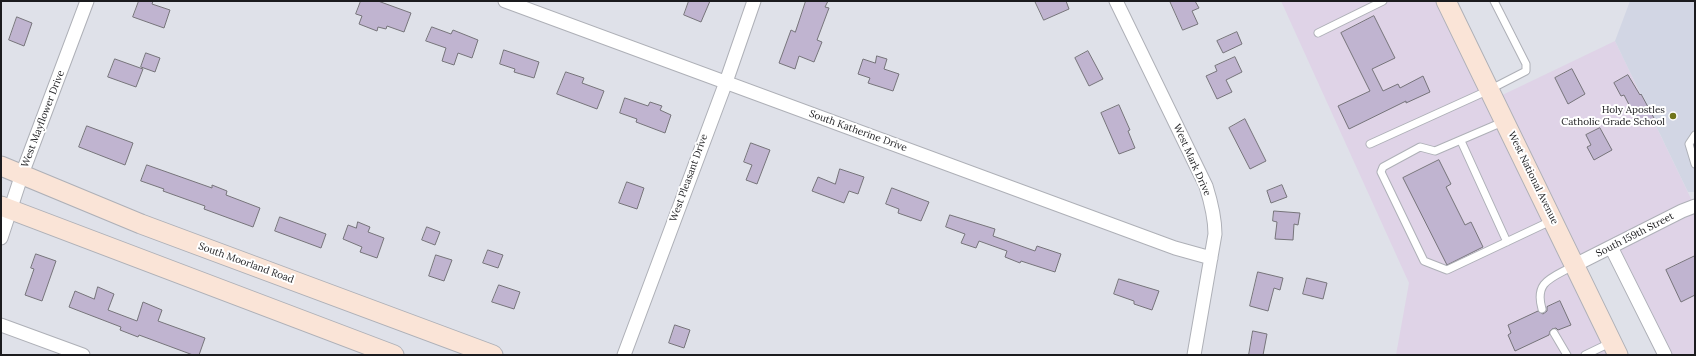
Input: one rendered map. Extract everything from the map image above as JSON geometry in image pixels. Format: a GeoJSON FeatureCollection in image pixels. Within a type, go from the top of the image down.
{"type":"FeatureCollection","features":[{"type":"Feature","properties":{"kind":"main road","name":"West National Avenue"},"geometry":{"type":"LineString","coordinates":[[1446,1],[1615,349]]}},
{"type":"Feature","properties":{"kind":"main road","name":"South Moorland Road"},"geometry":{"type":"LineString","coordinates":[[1,166],[141,224],[493,355]]}},
{"type":"Feature","properties":{"kind":"main road"},"geometry":{"type":"LineString","coordinates":[[5,208],[394,355]]}},
{"type":"Feature","properties":{"kind":"street","name":"West Mayflower Drive"},"geometry":{"type":"LineString","coordinates":[[1,238],[5,208],[22,174],[87,1]]}},
{"type":"Feature","properties":{"kind":"street","name":"South Katherine Drive"},"geometry":{"type":"LineString","coordinates":[[504,1],[1175,248],[1211,258]]}},
{"type":"Feature","properties":{"kind":"street","name":"West Pleasant Drive"},"geometry":{"type":"LineString","coordinates":[[624,355],[726,82],[754,1]]}},
{"type":"Feature","properties":{"kind":"street","name":"West Mark Drive"},"geometry":{"type":"LineString","coordinates":[[1116,1],[1206,186],[1215,219],[1215,234],[1194,355]]}},
{"type":"Feature","properties":{"kind":"street","name":"South 159th Street"},"geometry":{"type":"LineString","coordinates":[[1575,265],[1695,206]]}},
{"type":"Feature","properties":{"kind":"street"},"geometry":{"type":"LineString","coordinates":[[1611,247],[1665,355]]}},
{"type":"Feature","properties":{"kind":"street"},"geometry":{"type":"LineString","coordinates":[[1,325],[83,355]]}},
{"type":"Feature","properties":{"kind":"lane"},"geometry":{"type":"LineString","coordinates":[[1318,33],[1383,1]]}},
{"type":"Feature","properties":{"kind":"lane"},"geometry":{"type":"LineString","coordinates":[[1370,144],[1489,90],[1526,71],[1526,64],[1494,1]]}},
{"type":"Feature","properties":{"kind":"lane"},"geometry":{"type":"LineString","coordinates":[[1505,121],[1435,151],[1420,147],[1383,167],[1381,172],[1424,261],[1447,270],[1553,220]]}},
{"type":"Feature","properties":{"kind":"lane"},"geometry":{"type":"LineString","coordinates":[[1695,135],[1689,144],[1695,164]]}},
{"type":"Feature","properties":{"kind":"lane"},"geometry":{"type":"LineString","coordinates":[[1461,140],[1507,242]]}},
{"type":"Feature","properties":{"kind":"lane"},"geometry":{"type":"LineString","coordinates":[[1542,309],[1539,298],[1540,289],[1546,282],[1575,265]]}},
{"type":"Feature","properties":{"kind":"lane"},"geometry":{"type":"LineString","coordinates":[[1554,333],[1567,355]]}},
{"type":"Feature","properties":{"kind":"lane"},"geometry":{"type":"LineString","coordinates":[[1585,355],[1615,349]]}},
{"type":"Feature","properties":{"kind":"shaded area"},"geometry":{"type":"Polygon","coordinates":[[[1281,1],[1446,1],[1494,99],[1615,41],[1695,207],[1695,355],[1665,355],[1611,247],[1575,265],[1618,355],[1396,355],[1409,283],[1281,1]]]}},
{"type":"Feature","properties":{"kind":"shaded area","name":"Holy Apostles Catholic Grade School"},"geometry":{"type":"Polygon","coordinates":[[[1630,1],[1695,1],[1695,192],[1688,192],[1615,41],[1630,1]]]}},
{"type":"Feature","properties":{"kind":"building"},"geometry":{"type":"Polygon","coordinates":[[[139,1],[153,1],[152,4],[170,10],[164,28],[133,17],[139,1]]]}},
{"type":"Feature","properties":{"kind":"building"},"geometry":{"type":"Polygon","coordinates":[[[361,1],[378,1],[411,13],[404,32],[387,26],[386,29],[378,27],[377,31],[359,24],[362,16],[356,14],[361,1]]]}},
{"type":"Feature","properties":{"kind":"building"},"geometry":{"type":"Polygon","coordinates":[[[689,1],[710,1],[701,22],[684,15],[689,1]]]}},
{"type":"Feature","properties":{"kind":"building"},"geometry":{"type":"Polygon","coordinates":[[[806,1],[828,1],[825,7],[829,8],[817,40],[822,42],[814,62],[799,56],[795,69],[779,63],[791,30],[795,32],[806,1]]]}},
{"type":"Feature","properties":{"kind":"building"},"geometry":{"type":"Polygon","coordinates":[[[1035,1],[1066,1],[1069,9],[1044,20],[1035,1]]]}},
{"type":"Feature","properties":{"kind":"building"},"geometry":{"type":"Polygon","coordinates":[[[1170,1],[1195,1],[1199,8],[1192,11],[1198,24],[1183,30],[1170,1]]]}},
{"type":"Feature","properties":{"kind":"building"},"geometry":{"type":"Polygon","coordinates":[[[1374,16],[1395,58],[1372,69],[1383,91],[1398,84],[1400,88],[1423,76],[1430,92],[1406,103],[1406,101],[1349,129],[1338,106],[1370,91],[1341,33],[1374,16]]]}},
{"type":"Feature","properties":{"kind":"building"},"geometry":{"type":"Polygon","coordinates":[[[17,17],[32,23],[24,46],[9,40],[17,17]]]}},
{"type":"Feature","properties":{"kind":"building"},"geometry":{"type":"Polygon","coordinates":[[[432,27],[451,34],[453,30],[478,40],[472,58],[458,53],[454,65],[442,61],[446,48],[426,41],[432,27]]]}},
{"type":"Feature","properties":{"kind":"building"},"geometry":{"type":"Polygon","coordinates":[[[1237,32],[1242,44],[1223,53],[1217,41],[1237,32]]]}},
{"type":"Feature","properties":{"kind":"building"},"geometry":{"type":"Polygon","coordinates":[[[504,50],[539,62],[534,78],[514,72],[515,69],[500,64],[504,50]]]}},
{"type":"Feature","properties":{"kind":"building"},"geometry":{"type":"Polygon","coordinates":[[[1088,51],[1103,79],[1089,86],[1075,58],[1088,51]]]}},
{"type":"Feature","properties":{"kind":"building"},"geometry":{"type":"Polygon","coordinates":[[[146,53],[160,58],[155,72],[141,67],[146,53]]]}},
{"type":"Feature","properties":{"kind":"building"},"geometry":{"type":"Polygon","coordinates":[[[877,56],[887,59],[884,69],[899,74],[893,91],[868,83],[870,78],[858,74],[863,59],[875,63],[877,56]]]}},
{"type":"Feature","properties":{"kind":"building"},"geometry":{"type":"Polygon","coordinates":[[[1235,57],[1242,72],[1226,80],[1232,92],[1217,99],[1206,76],[1217,71],[1215,66],[1235,57]]]}},
{"type":"Feature","properties":{"kind":"building"},"geometry":{"type":"Polygon","coordinates":[[[115,59],[143,69],[136,87],[108,77],[115,59]]]}},
{"type":"Feature","properties":{"kind":"building"},"geometry":{"type":"Polygon","coordinates":[[[1572,69],[1585,94],[1568,104],[1555,78],[1572,69]]]}},
{"type":"Feature","properties":{"kind":"building"},"geometry":{"type":"Polygon","coordinates":[[[566,72],[584,78],[582,83],[604,91],[597,109],[557,94],[566,72]]]}},
{"type":"Feature","properties":{"kind":"building"},"geometry":{"type":"Polygon","coordinates":[[[1628,75],[1640,95],[1641,94],[1654,118],[1640,126],[1624,95],[1621,96],[1614,83],[1628,75]]]}},
{"type":"Feature","properties":{"kind":"building"},"geometry":{"type":"Polygon","coordinates":[[[625,98],[648,106],[650,102],[662,106],[660,110],[671,115],[665,133],[636,122],[637,119],[620,113],[625,98]]]}},
{"type":"Feature","properties":{"kind":"building"},"geometry":{"type":"Polygon","coordinates":[[[1119,105],[1130,130],[1128,131],[1135,148],[1119,154],[1101,113],[1119,105]]]}},
{"type":"Feature","properties":{"kind":"building"},"geometry":{"type":"Polygon","coordinates":[[[1245,119],[1266,161],[1250,169],[1229,128],[1245,119]]]}},
{"type":"Feature","properties":{"kind":"building"},"geometry":{"type":"Polygon","coordinates":[[[87,126],[133,143],[125,165],[79,147],[87,126]]]}},
{"type":"Feature","properties":{"kind":"building"},"geometry":{"type":"Polygon","coordinates":[[[1600,128],[1612,150],[1594,160],[1587,147],[1591,145],[1586,135],[1600,128]]]}},
{"type":"Feature","properties":{"kind":"building"},"geometry":{"type":"Polygon","coordinates":[[[751,143],[770,150],[757,184],[746,180],[752,165],[744,162],[751,143]]]}},
{"type":"Feature","properties":{"kind":"building"},"geometry":{"type":"Polygon","coordinates":[[[1439,160],[1451,184],[1446,187],[1465,225],[1471,222],[1483,247],[1447,265],[1403,178],[1439,160]]]}},
{"type":"Feature","properties":{"kind":"building"},"geometry":{"type":"Polygon","coordinates":[[[147,165],[212,188],[212,185],[227,191],[226,195],[260,208],[253,227],[204,209],[205,206],[163,191],[164,189],[141,181],[147,165]]]}},
{"type":"Feature","properties":{"kind":"building"},"geometry":{"type":"Polygon","coordinates":[[[840,169],[864,177],[858,194],[849,191],[844,203],[812,191],[818,177],[835,184],[840,169]]]}},
{"type":"Feature","properties":{"kind":"building"},"geometry":{"type":"Polygon","coordinates":[[[627,182],[644,188],[637,209],[619,203],[627,182]]]}},
{"type":"Feature","properties":{"kind":"building"},"geometry":{"type":"Polygon","coordinates":[[[1282,185],[1287,197],[1271,203],[1267,191],[1282,185]]]}},
{"type":"Feature","properties":{"kind":"building"},"geometry":{"type":"Polygon","coordinates":[[[892,188],[929,202],[921,221],[898,213],[899,209],[886,204],[892,188]]]}},
{"type":"Feature","properties":{"kind":"building"},"geometry":{"type":"Polygon","coordinates":[[[1274,211],[1300,213],[1298,225],[1294,224],[1293,240],[1275,239],[1277,222],[1273,221],[1274,211]]]}},
{"type":"Feature","properties":{"kind":"building"},"geometry":{"type":"Polygon","coordinates":[[[950,215],[995,229],[993,236],[1035,251],[1037,246],[1061,254],[1055,272],[1021,261],[1020,263],[1005,257],[1007,251],[979,241],[976,248],[961,243],[965,234],[946,227],[950,215]]]}},
{"type":"Feature","properties":{"kind":"building"},"geometry":{"type":"Polygon","coordinates":[[[280,217],[326,234],[321,248],[275,231],[280,217]]]}},
{"type":"Feature","properties":{"kind":"building"},"geometry":{"type":"Polygon","coordinates":[[[358,222],[370,227],[368,232],[384,238],[377,258],[360,252],[362,247],[343,239],[348,225],[356,228],[358,222]]]}},
{"type":"Feature","properties":{"kind":"building"},"geometry":{"type":"Polygon","coordinates":[[[427,227],[440,232],[435,245],[422,240],[427,227]]]}},
{"type":"Feature","properties":{"kind":"building"},"geometry":{"type":"Polygon","coordinates":[[[488,250],[503,255],[498,268],[483,263],[488,250]]]}},
{"type":"Feature","properties":{"kind":"building"},"geometry":{"type":"Polygon","coordinates":[[[36,254],[56,261],[42,301],[25,295],[34,269],[31,268],[36,254]]]}},
{"type":"Feature","properties":{"kind":"building"},"geometry":{"type":"Polygon","coordinates":[[[436,255],[452,260],[444,281],[429,276],[436,255]]]}},
{"type":"Feature","properties":{"kind":"building"},"geometry":{"type":"Polygon","coordinates":[[[1695,256],[1695,295],[1681,302],[1666,270],[1695,256]]]}},
{"type":"Feature","properties":{"kind":"building"},"geometry":{"type":"Polygon","coordinates":[[[1258,272],[1283,278],[1280,290],[1274,288],[1268,311],[1250,306],[1258,272]]]}},
{"type":"Feature","properties":{"kind":"building"},"geometry":{"type":"Polygon","coordinates":[[[1307,278],[1327,283],[1323,299],[1303,294],[1307,278]]]}},
{"type":"Feature","properties":{"kind":"building"},"geometry":{"type":"Polygon","coordinates":[[[1119,279],[1159,291],[1152,310],[1134,304],[1134,301],[1114,294],[1119,279]]]}},
{"type":"Feature","properties":{"kind":"building"},"geometry":{"type":"Polygon","coordinates":[[[499,285],[520,292],[514,309],[492,302],[499,285]]]}},
{"type":"Feature","properties":{"kind":"building"},"geometry":{"type":"Polygon","coordinates":[[[98,287],[114,294],[108,310],[137,321],[143,302],[162,310],[158,321],[205,338],[199,355],[193,355],[139,335],[138,337],[120,330],[121,327],[69,307],[75,291],[94,299],[98,287]]]}},
{"type":"Feature","properties":{"kind":"building"},"geometry":{"type":"Polygon","coordinates":[[[1560,301],[1571,325],[1558,330],[1556,328],[1552,329],[1549,335],[1515,351],[1508,335],[1511,333],[1508,325],[1538,311],[1543,314],[1547,311],[1547,307],[1560,301]]]}},
{"type":"Feature","properties":{"kind":"building"},"geometry":{"type":"Polygon","coordinates":[[[675,325],[690,330],[684,348],[669,343],[675,325]]]}},
{"type":"Feature","properties":{"kind":"building"},"geometry":{"type":"Polygon","coordinates":[[[1253,331],[1267,334],[1263,355],[1249,355],[1253,331]]]}},
{"type":"Feature","properties":{"kind":"place","name":"Holy Apostles Catholic Grade School"},"geometry":{"type":"Point","coordinates":[1673,116]}}]}
